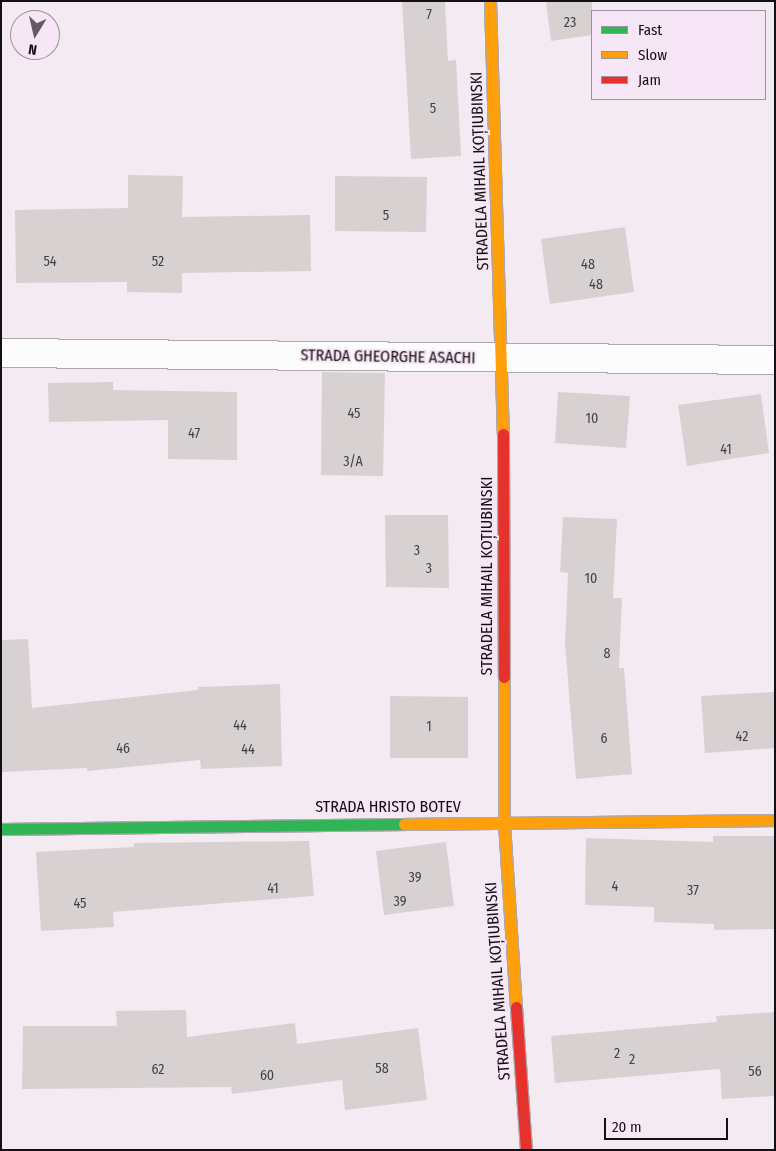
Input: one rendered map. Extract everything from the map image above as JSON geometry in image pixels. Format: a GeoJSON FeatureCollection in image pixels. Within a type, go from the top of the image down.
{"type":"FeatureCollection","features":[{"type":"Feature","properties":{"kind":"street","name":"STRADELA MIHAIL KOȚIUBINSKI"},"geometry":{"type":"LineString","coordinates":[[490,1],[503,358],[504,823],[526,1150]]}},
{"type":"Feature","properties":{"kind":"street","name":"STRADA GHEORGHE ASACHI"},"geometry":{"type":"LineString","coordinates":[[1,353],[775,360]]}},
{"type":"Feature","properties":{"kind":"street","name":"STRADA HRISTO BOTEV"},"geometry":{"type":"LineString","coordinates":[[1,829],[775,820]]}},
{"type":"Feature","properties":{"kind":"building"},"geometry":{"type":"Polygon","coordinates":[[[402,1],[445,1],[448,61],[456,60],[461,156],[411,159],[402,1]]]}},
{"type":"Feature","properties":{"kind":"building"},"geometry":{"type":"Polygon","coordinates":[[[546,1],[592,1],[591,35],[551,41],[546,1]]]}},
{"type":"Feature","properties":{"kind":"building"},"geometry":{"type":"Polygon","coordinates":[[[128,175],[183,176],[182,217],[310,215],[311,271],[182,273],[182,293],[127,292],[127,282],[16,283],[15,210],[128,208],[128,175]]]}},
{"type":"Feature","properties":{"kind":"building"},"geometry":{"type":"Polygon","coordinates":[[[335,176],[427,177],[426,232],[335,231],[335,176]]]}},
{"type":"Feature","properties":{"kind":"building"},"geometry":{"type":"Polygon","coordinates":[[[625,227],[634,292],[550,304],[541,239],[625,227]]]}},
{"type":"Feature","properties":{"kind":"building"},"geometry":{"type":"Polygon","coordinates":[[[322,372],[385,373],[383,476],[321,475],[322,372]]]}},
{"type":"Feature","properties":{"kind":"building"},"geometry":{"type":"Polygon","coordinates":[[[113,382],[113,390],[237,392],[237,460],[168,459],[168,420],[49,422],[48,383],[113,382]]]}},
{"type":"Feature","properties":{"kind":"building"},"geometry":{"type":"Polygon","coordinates":[[[558,392],[630,396],[626,448],[555,443],[558,392]]]}},
{"type":"Feature","properties":{"kind":"building"},"geometry":{"type":"Polygon","coordinates":[[[761,394],[769,453],[687,466],[678,405],[761,394]]]}},
{"type":"Feature","properties":{"kind":"building"},"geometry":{"type":"Polygon","coordinates":[[[385,515],[448,515],[449,588],[386,587],[385,515]]]}},
{"type":"Feature","properties":{"kind":"building"},"geometry":{"type":"Polygon","coordinates":[[[563,517],[617,519],[613,598],[622,598],[619,668],[624,668],[632,774],[576,779],[565,644],[568,573],[560,572],[563,517]]]}},
{"type":"Feature","properties":{"kind":"building"},"geometry":{"type":"Polygon","coordinates":[[[28,639],[32,708],[198,690],[198,687],[280,684],[282,766],[201,769],[200,760],[87,771],[87,768],[1,772],[1,640],[28,639]]]}},
{"type":"Feature","properties":{"kind":"building"},"geometry":{"type":"Polygon","coordinates":[[[775,692],[775,748],[705,753],[701,696],[775,692]]]}},
{"type":"Feature","properties":{"kind":"building"},"geometry":{"type":"Polygon","coordinates":[[[390,696],[468,697],[468,758],[390,758],[390,696]]]}},
{"type":"Feature","properties":{"kind":"building"},"geometry":{"type":"Polygon","coordinates":[[[713,836],[775,836],[775,929],[714,930],[714,924],[654,922],[654,907],[585,905],[586,838],[713,842],[713,836]]]}},
{"type":"Feature","properties":{"kind":"building"},"geometry":{"type":"Polygon","coordinates":[[[309,841],[314,896],[113,912],[114,927],[41,931],[36,852],[134,847],[134,843],[309,841]]]}},
{"type":"Feature","properties":{"kind":"building"},"geometry":{"type":"Polygon","coordinates":[[[446,842],[454,906],[384,915],[376,851],[446,842]]]}},
{"type":"Feature","properties":{"kind":"building"},"geometry":{"type":"Polygon","coordinates":[[[186,1010],[187,1037],[295,1023],[297,1044],[418,1028],[427,1100],[345,1110],[342,1080],[232,1094],[231,1087],[22,1089],[23,1026],[117,1026],[116,1011],[186,1010]]]}},
{"type":"Feature","properties":{"kind":"building"},"geometry":{"type":"Polygon","coordinates":[[[775,1012],[775,1096],[722,1099],[720,1069],[555,1083],[551,1036],[717,1022],[716,1016],[775,1012]]]}},
{"type":"Feature","properties":{"kind":"traffic: fast"},"geometry":{"type":"LineString","coordinates":[[1,829],[404,824]]}},
{"type":"Feature","properties":{"kind":"traffic: slow"},"geometry":{"type":"LineString","coordinates":[[490,1],[503,434]]}},
{"type":"Feature","properties":{"kind":"traffic: slow"},"geometry":{"type":"LineString","coordinates":[[504,677],[504,823],[516,1007]]}},
{"type":"Feature","properties":{"kind":"traffic: slow"},"geometry":{"type":"LineString","coordinates":[[404,824],[775,820]]}},
{"type":"Feature","properties":{"kind":"traffic: jam"},"geometry":{"type":"LineString","coordinates":[[503,434],[504,677]]}},
{"type":"Feature","properties":{"kind":"traffic: jam"},"geometry":{"type":"LineString","coordinates":[[516,1007],[526,1150]]}}]}
